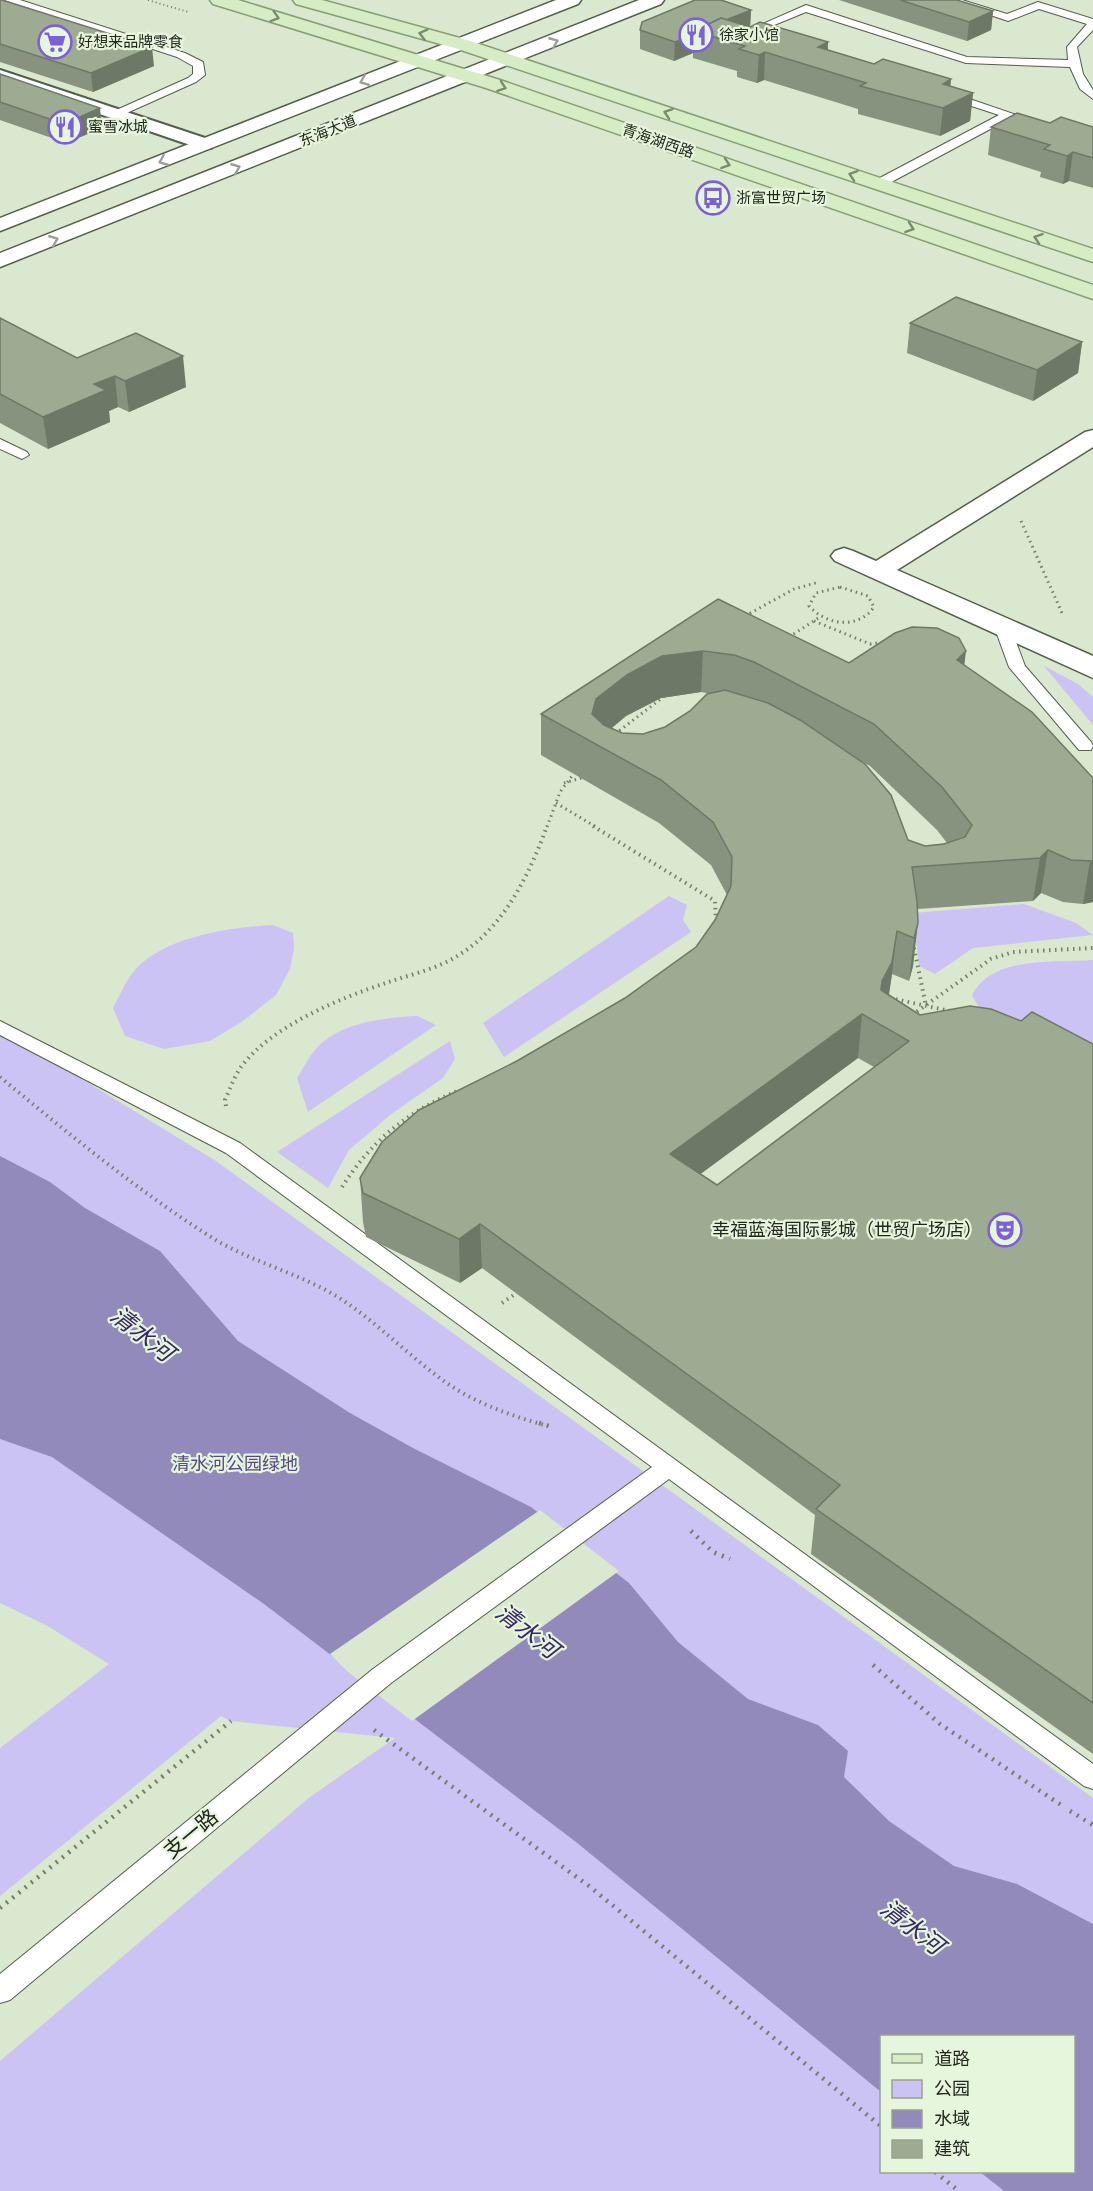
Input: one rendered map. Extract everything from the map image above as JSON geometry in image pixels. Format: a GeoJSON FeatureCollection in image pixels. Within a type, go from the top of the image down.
{"type":"FeatureCollection","features":[{"type":"Feature","properties":{"kind":"main road","name":"青海湖西路"},"geometry":{"type":"LineString","coordinates":[[219,0],[468,76],[1093,292]]}},
{"type":"Feature","properties":{"kind":"main road","name":"青海湖西路"},"geometry":{"type":"LineString","coordinates":[[302,0],[461,44],[1093,256]]}},
{"type":"Feature","properties":{"kind":"street","name":"东海大道"},"geometry":{"type":"LineString","coordinates":[[0,225],[572,0]]}},
{"type":"Feature","properties":{"kind":"street","name":"东海大道"},"geometry":{"type":"LineString","coordinates":[[0,261],[655,0]]}},
{"type":"Feature","properties":{"kind":"street"},"geometry":{"type":"LineString","coordinates":[[0,75],[205,144]]}},
{"type":"Feature","properties":{"kind":"street"},"geometry":{"type":"LineString","coordinates":[[878,571],[1093,437]]}},
{"type":"Feature","properties":{"kind":"street"},"geometry":{"type":"LineString","coordinates":[[844,556],[1088,666]]}},
{"type":"Feature","properties":{"kind":"lane"},"geometry":{"type":"LineString","coordinates":[[9,0],[181,55],[199,64],[199,75],[192,80],[116,114]]}},
{"type":"Feature","properties":{"kind":"lane"},"geometry":{"type":"LineString","coordinates":[[951,0],[1008,18],[1038,5],[1093,23],[1072,47],[1074,64],[1085,90],[1093,96]]}},
{"type":"Feature","properties":{"kind":"lane"},"geometry":{"type":"LineString","coordinates":[[775,39],[754,30],[806,8],[966,60],[1074,64]]}},
{"type":"Feature","properties":{"kind":"lane"},"geometry":{"type":"LineString","coordinates":[[941,93],[1045,127]]}},
{"type":"Feature","properties":{"kind":"lane"},"geometry":{"type":"LineString","coordinates":[[878,183],[1008,115]]}},
{"type":"Feature","properties":{"kind":"lane"},"geometry":{"type":"LineString","coordinates":[[0,443],[22,455]]}},
{"type":"Feature","properties":{"kind":"lane"},"geometry":{"type":"LineString","coordinates":[[1002,626],[1017,667],[1085,746]]}},
{"type":"Feature","properties":{"kind":"lane"},"geometry":{"type":"LineString","coordinates":[[0,1027],[233,1148],[1093,1778]]}},
{"type":"Feature","properties":{"kind":"lane","name":"支一路"},"geometry":{"type":"LineString","coordinates":[[0,1991],[382,1676],[668,1468]]}},
{"type":"Feature","properties":{"kind":"path"},"geometry":{"type":"LineString","coordinates":[[1007,490],[1088,666]]}},
{"type":"Feature","properties":{"kind":"path"},"geometry":{"type":"LineString","coordinates":[[744,618],[794,589],[822,582]]}},
{"type":"Feature","properties":{"kind":"path"},"geometry":{"type":"LineString","coordinates":[[787,638],[820,617],[849,622],[867,617],[874,607],[868,596],[861,592],[840,587],[830,588],[820,591],[809,600],[813,612],[820,617]]}},
{"type":"Feature","properties":{"kind":"path"},"geometry":{"type":"LineString","coordinates":[[814,621],[870,644],[890,641]]}},
{"type":"Feature","properties":{"kind":"path"},"geometry":{"type":"LineString","coordinates":[[612,737],[668,694]]}},
{"type":"Feature","properties":{"kind":"path"},"geometry":{"type":"LineString","coordinates":[[233,1148],[225,1100],[243,1064],[282,1032],[334,1003],[382,983],[437,967],[472,947],[507,910],[544,836],[563,783],[580,767]]}},
{"type":"Feature","properties":{"kind":"path"},"geometry":{"type":"LineString","coordinates":[[563,783],[596,774]]}},
{"type":"Feature","properties":{"kind":"path"},"geometry":{"type":"LineString","coordinates":[[556,803],[715,901],[717,922]]}},
{"type":"Feature","properties":{"kind":"path"},"geometry":{"type":"LineString","coordinates":[[913,939],[917,972],[926,1006]]}},
{"type":"Feature","properties":{"kind":"path"},"geometry":{"type":"LineString","coordinates":[[906,1019],[991,959],[1022,951],[1093,948]]}},
{"type":"Feature","properties":{"kind":"path"},"geometry":{"type":"LineString","coordinates":[[885,996],[960,1013]]}},
{"type":"Feature","properties":{"kind":"path"},"geometry":{"type":"LineString","coordinates":[[0,1077],[132,1182],[216,1240],[339,1298],[380,1327],[447,1383],[474,1399],[505,1413],[556,1428]]}},
{"type":"Feature","properties":{"kind":"path"},"geometry":{"type":"LineString","coordinates":[[324,1216],[359,1158],[388,1127],[433,1100],[470,1086]]}},
{"type":"Feature","properties":{"kind":"path"},"geometry":{"type":"LineString","coordinates":[[472,1324],[520,1290]]}},
{"type":"Feature","properties":{"kind":"path"},"geometry":{"type":"LineString","coordinates":[[643,1486],[673,1509],[697,1539],[713,1552],[732,1560]]}},
{"type":"Feature","properties":{"kind":"path"},"geometry":{"type":"LineString","coordinates":[[867,1659],[918,1706],[971,1746],[1093,1825]]}},
{"type":"Feature","properties":{"kind":"path"},"geometry":{"type":"LineString","coordinates":[[344,1708],[589,1886],[880,2125]]}},
{"type":"Feature","properties":{"kind":"path"},"geometry":{"type":"LineString","coordinates":[[0,1908],[231,1721]]}},
{"type":"Feature","properties":{"kind":"path"},"geometry":{"type":"LineString","coordinates":[[936,2173],[959,2191]]}},
{"type":"Feature","properties":{"kind":"green space"},"geometry":{"type":"Polygon","coordinates":[[[1044,666],[1078,684],[1093,697],[1093,725],[1044,666]]]}},
{"type":"Feature","properties":{"kind":"green space"},"geometry":{"type":"Polygon","coordinates":[[[669,896],[687,905],[683,920],[691,932],[504,1057],[483,1023],[669,896]]]}},
{"type":"Feature","properties":{"kind":"green space"},"geometry":{"type":"Polygon","coordinates":[[[1024,904],[1076,923],[1093,935],[973,948],[935,974],[919,966],[913,913],[1024,904]]]}},
{"type":"Feature","properties":{"kind":"green space"},"geometry":{"type":"Polygon","coordinates":[[[273,925],[293,933],[294,948],[290,969],[276,995],[243,1021],[210,1041],[164,1049],[125,1036],[113,1008],[128,979],[143,962],[159,951],[196,936],[236,928],[273,925]]]}},
{"type":"Feature","properties":{"kind":"green space"},"geometry":{"type":"Polygon","coordinates":[[[1093,960],[1093,1056],[979,1007],[972,996],[981,983],[1009,967],[1043,962],[1093,960]]]}},
{"type":"Feature","properties":{"kind":"green space"},"geometry":{"type":"Polygon","coordinates":[[[417,1016],[436,1025],[308,1112],[297,1078],[312,1053],[325,1041],[336,1033],[362,1023],[417,1016]]]}},
{"type":"Feature","properties":{"kind":"green space","name":"清水河公园绿地"},"geometry":{"type":"Polygon","coordinates":[[[0,1029],[216,1161],[1093,1798],[1093,2191],[0,2191],[0,2061],[310,1797],[395,1738],[231,1721],[221,1716],[0,1896],[0,1748],[109,1664],[46,1625],[0,1603],[0,1029]]]}},
{"type":"Feature","properties":{"kind":"green space"},"geometry":{"type":"Polygon","coordinates":[[[450,1041],[455,1059],[443,1078],[390,1115],[349,1150],[328,1188],[277,1152],[450,1041]]]}},
{"type":"Feature","properties":{"kind":"water","name":"清水河"},"geometry":{"type":"Polygon","coordinates":[[[0,1156],[50,1182],[85,1208],[160,1251],[238,1341],[350,1413],[413,1448],[531,1507],[629,1583],[678,1642],[748,1699],[818,1725],[848,1751],[844,1777],[889,1821],[954,1866],[1017,1884],[1093,1924],[1093,2191],[1004,2191],[981,2173],[1075,2173],[1075,2035],[880,2035],[880,2091],[576,1842],[264,1604],[52,1457],[0,1439],[0,1156]]]}},
{"type":"Feature","properties":{"kind":"pier"},"geometry":{"type":"Polygon","coordinates":[[[540,1510],[619,1571],[412,1721],[348,1672],[330,1654],[540,1510]]]}},
{"type":"Feature","properties":{"kind":"building"},"geometry":{"type":"Polygon","coordinates":[[[0,0],[152,47],[91,73],[0,44],[0,0]]]}},
{"type":"Feature","properties":{"kind":"building"},"geometry":{"type":"Polygon","coordinates":[[[695,0],[721,0],[751,10],[726,20],[721,18],[675,42],[640,30],[642,22],[695,0]]]}},
{"type":"Feature","properties":{"kind":"building"},"geometry":{"type":"Polygon","coordinates":[[[900,0],[957,0],[993,11],[969,22],[900,0]]]}},
{"type":"Feature","properties":{"kind":"building"},"geometry":{"type":"Polygon","coordinates":[[[721,18],[750,27],[760,22],[828,42],[818,47],[874,64],[883,59],[951,79],[943,84],[973,93],[943,108],[860,86],[866,83],[765,52],[759,55],[739,49],[745,46],[694,31],[721,18]]]}},
{"type":"Feature","properties":{"kind":"building"},"geometry":{"type":"Polygon","coordinates":[[[0,74],[100,108],[64,124],[0,102],[0,74]]]}},
{"type":"Feature","properties":{"kind":"building"},"geometry":{"type":"Polygon","coordinates":[[[1017,113],[1050,123],[1061,117],[1093,127],[1093,158],[1073,152],[1067,156],[1044,149],[1050,145],[991,127],[1017,113]]]}},
{"type":"Feature","properties":{"kind":"building"},"geometry":{"type":"Polygon","coordinates":[[[956,297],[1082,342],[1037,370],[910,323],[956,297]]]}},
{"type":"Feature","properties":{"kind":"building"},"geometry":{"type":"Polygon","coordinates":[[[0,318],[77,358],[136,333],[183,356],[125,381],[115,376],[94,384],[106,390],[43,417],[0,394],[0,318]]]}},
{"type":"Feature","properties":{"kind":"building"},"geometry":{"type":"Polygon","coordinates":[[[718,599],[849,663],[895,633],[912,627],[937,628],[959,638],[966,651],[957,660],[1032,712],[1093,778],[1093,861],[1071,860],[1048,850],[1040,858],[912,867],[918,923],[914,938],[897,931],[892,962],[882,981],[881,990],[920,1015],[970,1006],[991,1009],[1021,1021],[1032,1012],[1093,1044],[1093,1703],[816,1509],[840,1485],[480,1224],[459,1239],[363,1193],[360,1178],[382,1142],[419,1110],[517,1061],[625,998],[696,947],[715,920],[731,886],[732,857],[713,822],[661,780],[541,714],[718,599]],[[703,651],[662,656],[627,675],[596,699],[592,714],[604,725],[622,733],[643,734],[665,727],[690,711],[707,694],[725,690],[768,703],[800,720],[865,764],[891,795],[908,840],[925,846],[944,844],[965,837],[972,825],[942,787],[874,724],[754,662],[734,655],[703,651]],[[862,1014],[670,1154],[717,1185],[909,1041],[862,1014]]]}},
{"type":"Feature","properties":{"kind":"place","name":"徐家小馆"},"geometry":{"type":"Point","coordinates":[696,35]}},
{"type":"Feature","properties":{"kind":"place","name":"好想来品牌零食"},"geometry":{"type":"Point","coordinates":[55,42]}},
{"type":"Feature","properties":{"kind":"place","name":"蜜雪冰城"},"geometry":{"type":"Point","coordinates":[65,127]}},
{"type":"Feature","properties":{"kind":"place","name":"浙富世贸广场"},"geometry":{"type":"Point","coordinates":[713,198]}},
{"type":"Feature","properties":{"kind":"place","name":"幸福蓝海国际影城（世贸广场店）"},"geometry":{"type":"Point","coordinates":[1005,1230]}}]}
